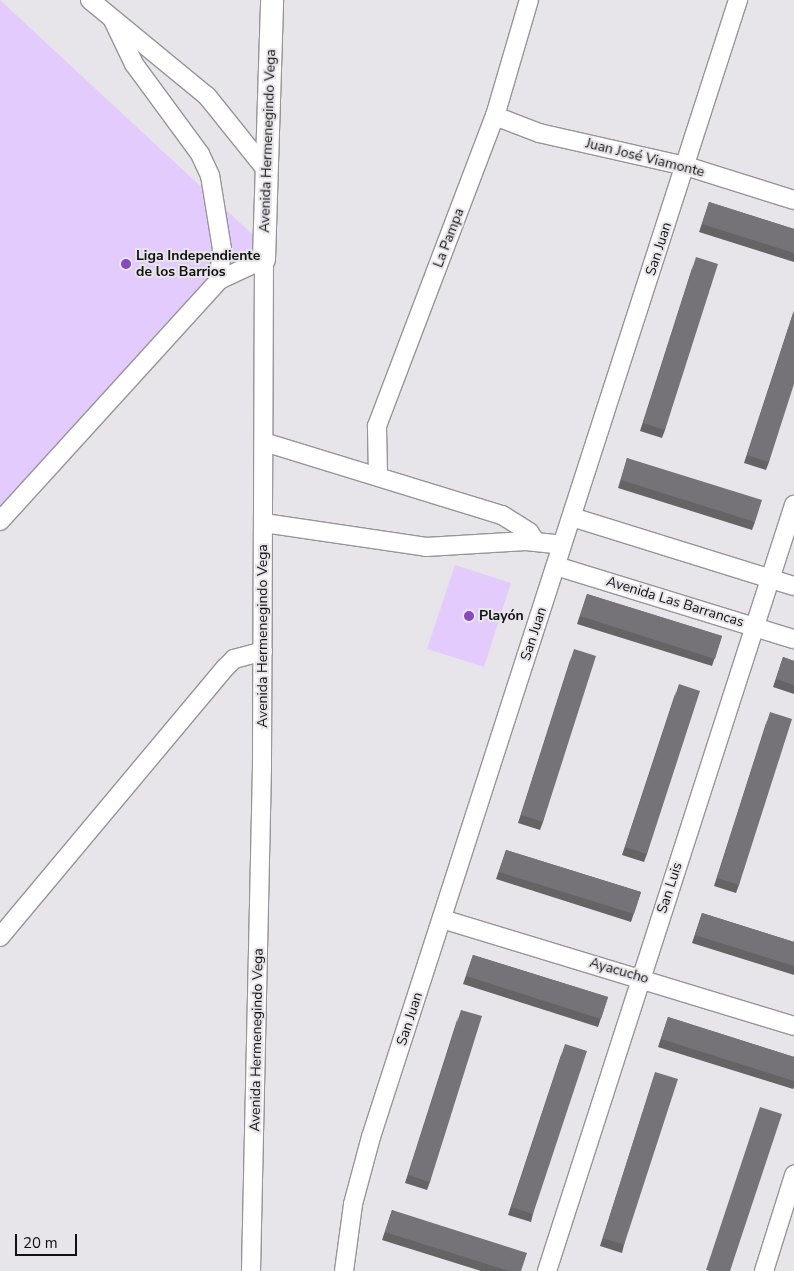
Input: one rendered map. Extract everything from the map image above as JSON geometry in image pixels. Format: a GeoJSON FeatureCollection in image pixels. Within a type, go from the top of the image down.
{"type":"FeatureCollection","features":[{"type":"Feature","properties":{"kind":"street"},"geometry":{"type":"LineString","coordinates":[[90,0],[207,96],[267,171]]}},
{"type":"Feature","properties":{"kind":"street","name":"Avenida Hermenegindo Vega"},"geometry":{"type":"LineString","coordinates":[[252,1271],[263,651],[264,259],[272,0]]}},
{"type":"Feature","properties":{"kind":"street","name":"La Pampa"},"geometry":{"type":"LineString","coordinates":[[378,475],[377,426],[495,116],[529,0]]}},
{"type":"Feature","properties":{"kind":"street","name":"San Juan"},"geometry":{"type":"LineString","coordinates":[[344,1271],[353,1204],[369,1146],[738,0]]}},
{"type":"Feature","properties":{"kind":"street"},"geometry":{"type":"LineString","coordinates":[[112,18],[134,64],[200,154],[210,175],[222,249],[219,280]]}},
{"type":"Feature","properties":{"kind":"street","name":"Juan José Viamonte"},"geometry":{"type":"LineString","coordinates":[[495,116],[539,133],[686,166],[794,200]]}},
{"type":"Feature","properties":{"kind":"street"},"geometry":{"type":"LineString","coordinates":[[0,521],[219,280],[264,259]]}},
{"type":"Feature","properties":{"kind":"street"},"geometry":{"type":"LineString","coordinates":[[264,442],[378,475],[502,515],[529,532],[536,542]]}},
{"type":"Feature","properties":{"kind":"street","name":"San Luis"},"geometry":{"type":"LineString","coordinates":[[547,1271],[640,977],[756,628],[794,504]]}},
{"type":"Feature","properties":{"kind":"street"},"geometry":{"type":"LineString","coordinates":[[572,517],[794,586]]}},
{"type":"Feature","properties":{"kind":"street"},"geometry":{"type":"LineString","coordinates":[[264,523],[426,547],[536,542],[562,545]]}},
{"type":"Feature","properties":{"kind":"street","name":"Avenida Las Barrancas"},"geometry":{"type":"LineString","coordinates":[[556,566],[794,639]]}},
{"type":"Feature","properties":{"kind":"street"},"geometry":{"type":"LineString","coordinates":[[0,938],[225,668],[234,659],[263,651]]}},
{"type":"Feature","properties":{"kind":"street","name":"Ayacucho"},"geometry":{"type":"LineString","coordinates":[[442,919],[640,977],[794,1026]]}},
{"type":"Feature","properties":{"kind":"street"},"geometry":{"type":"LineString","coordinates":[[764,1271],[794,1175]]}},
{"type":"Feature","properties":{"kind":"shaded area","name":"Liga Independiente de los Barrios"},"geometry":{"type":"Polygon","coordinates":[[[0,0],[265,246],[0,521],[0,0]]]}},
{"type":"Feature","properties":{"kind":"shaded area","name":"Playón"},"geometry":{"type":"Polygon","coordinates":[[[455,565],[511,583],[484,667],[427,649],[455,565]]]}},
{"type":"Feature","properties":{"kind":"building"},"geometry":{"type":"Polygon","coordinates":[[[709,202],[794,229],[794,253],[702,224],[709,202]]]}},
{"type":"Feature","properties":{"kind":"building"},"geometry":{"type":"Polygon","coordinates":[[[696,257],[718,264],[665,430],[643,423],[696,257]]]}},
{"type":"Feature","properties":{"kind":"building"},"geometry":{"type":"Polygon","coordinates":[[[794,311],[794,384],[769,462],[747,455],[794,311]]]}},
{"type":"Feature","properties":{"kind":"building"},"geometry":{"type":"Polygon","coordinates":[[[627,458],[762,500],[755,522],[621,480],[627,458]]]}},
{"type":"Feature","properties":{"kind":"building"},"geometry":{"type":"Polygon","coordinates":[[[587,594],[722,636],[715,659],[580,616],[587,594]]]}},
{"type":"Feature","properties":{"kind":"building"},"geometry":{"type":"Polygon","coordinates":[[[574,649],[596,656],[543,822],[521,815],[574,649]]]}},
{"type":"Feature","properties":{"kind":"building"},"geometry":{"type":"Polygon","coordinates":[[[783,657],[794,661],[794,685],[776,679],[783,657]]]}},
{"type":"Feature","properties":{"kind":"building"},"geometry":{"type":"Polygon","coordinates":[[[679,684],[700,691],[647,854],[625,847],[679,684]]]}},
{"type":"Feature","properties":{"kind":"building"},"geometry":{"type":"Polygon","coordinates":[[[770,712],[792,719],[739,885],[717,878],[770,712]]]}},
{"type":"Feature","properties":{"kind":"building"},"geometry":{"type":"Polygon","coordinates":[[[506,850],[641,892],[634,914],[499,872],[506,850]]]}},
{"type":"Feature","properties":{"kind":"building"},"geometry":{"type":"Polygon","coordinates":[[[702,913],[794,942],[794,966],[695,935],[702,913]]]}},
{"type":"Feature","properties":{"kind":"building"},"geometry":{"type":"Polygon","coordinates":[[[473,955],[608,997],[601,1019],[466,976],[473,955]]]}},
{"type":"Feature","properties":{"kind":"building"},"geometry":{"type":"Polygon","coordinates":[[[461,1010],[482,1016],[430,1182],[408,1175],[461,1010]]]}},
{"type":"Feature","properties":{"kind":"building"},"geometry":{"type":"Polygon","coordinates":[[[668,1017],[794,1057],[794,1081],[661,1039],[668,1017]]]}},
{"type":"Feature","properties":{"kind":"building"},"geometry":{"type":"Polygon","coordinates":[[[565,1044],[587,1051],[533,1214],[511,1207],[565,1044]]]}},
{"type":"Feature","properties":{"kind":"building"},"geometry":{"type":"Polygon","coordinates":[[[655,1072],[678,1079],[624,1245],[603,1238],[655,1072]]]}},
{"type":"Feature","properties":{"kind":"building"},"geometry":{"type":"Polygon","coordinates":[[[760,1107],[782,1114],[730,1271],[706,1270],[760,1107]]]}},
{"type":"Feature","properties":{"kind":"building"},"geometry":{"type":"Polygon","coordinates":[[[392,1210],[527,1253],[521,1271],[509,1271],[385,1232],[392,1210]]]}},
{"type":"Feature","properties":{"kind":"place","name":"Liga Independiente de los Barrios"},"geometry":{"type":"Point","coordinates":[126,264]}},
{"type":"Feature","properties":{"kind":"place","name":"Playón"},"geometry":{"type":"Point","coordinates":[469,616]}}]}
